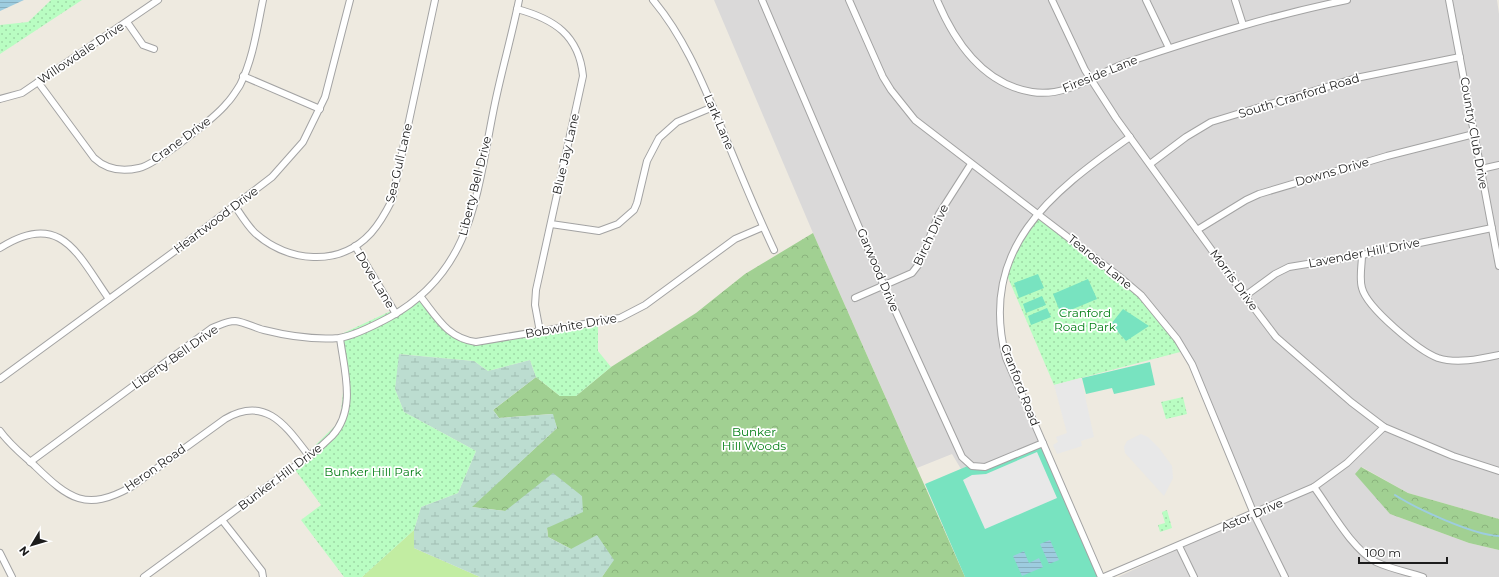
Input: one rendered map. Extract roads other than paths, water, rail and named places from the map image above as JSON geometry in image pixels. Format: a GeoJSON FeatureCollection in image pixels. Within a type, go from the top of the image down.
{"type":"FeatureCollection","features":[{"type":"Feature","properties":{"kind":"street","name":"Willowdale Drive"},"geometry":{"type":"LineString","coordinates":[[0,99],[22,93],[158,0]]}},
{"type":"Feature","properties":{"kind":"street","name":"Crane Drive"},"geometry":{"type":"LineString","coordinates":[[38,82],[94,158],[109,168],[116,170],[141,168],[152,162],[213,116],[227,103],[239,86],[253,52],[263,0]]}},
{"type":"Feature","properties":{"kind":"street","name":"Heartwood Drive"},"geometry":{"type":"LineString","coordinates":[[0,379],[235,206],[272,177],[303,142],[320,109],[334,68],[350,0]]}},
{"type":"Feature","properties":{"kind":"street","name":"Sea Gull Lane"},"geometry":{"type":"LineString","coordinates":[[235,206],[254,232],[271,245],[292,254],[323,257],[339,254],[355,246],[370,234],[379,223],[392,200],[435,0]]}},
{"type":"Feature","properties":{"kind":"street","name":"Liberty Bell Drive"},"geometry":{"type":"LineString","coordinates":[[30,462],[192,341],[212,328],[224,323],[243,323],[262,330],[297,337],[340,338],[396,314],[420,296],[446,270],[457,252],[465,234],[475,199],[500,76],[519,0]]}},
{"type":"Feature","properties":{"kind":"street","name":"Lark Lane"},"geometry":{"type":"LineString","coordinates":[[653,0],[674,27],[687,51],[713,107],[774,250]]}},
{"type":"Feature","properties":{"kind":"street","name":"Garwood Drive"},"geometry":{"type":"LineString","coordinates":[[762,0],[884,286],[960,454],[966,462],[976,467],[985,467],[1043,443]]}},
{"type":"Feature","properties":{"kind":"street","name":"Tearose Lane"},"geometry":{"type":"LineString","coordinates":[[849,0],[883,77],[891,90],[915,120],[1141,295],[1177,339],[1199,378],[1254,514],[1286,577]]}},
{"type":"Feature","properties":{"kind":"street","name":"Fireside Lane"},"geometry":{"type":"LineString","coordinates":[[936,0],[954,38],[973,61],[999,81],[1014,88],[1033,92],[1068,89],[1091,80],[1119,65],[1169,48],[1243,25],[1347,0]]}},
{"type":"Feature","properties":{"kind":"street","name":"Morris Drive"},"geometry":{"type":"LineString","coordinates":[[1052,0],[1067,34],[1091,80],[1130,137],[1276,337],[1346,398],[1384,427],[1453,456],[1499,471]]}},
{"type":"Feature","properties":{"kind":"street"},"geometry":{"type":"LineString","coordinates":[[1146,0],[1169,48]]}},
{"type":"Feature","properties":{"kind":"street"},"geometry":{"type":"LineString","coordinates":[[1235,0],[1243,25]]}},
{"type":"Feature","properties":{"kind":"street","name":"Country Club Drive"},"geometry":{"type":"LineString","coordinates":[[1450,0],[1499,266]]}},
{"type":"Feature","properties":{"kind":"street","name":"Blue Jay Lane"},"geometry":{"type":"LineString","coordinates":[[517,9],[542,17],[553,23],[564,32],[575,46],[582,65],[582,76],[574,121],[536,290],[535,305],[540,332]]}},
{"type":"Feature","properties":{"kind":"street"},"geometry":{"type":"LineString","coordinates":[[127,22],[143,45],[154,49]]}},
{"type":"Feature","properties":{"kind":"street","name":"South Cranford Road"},"geometry":{"type":"LineString","coordinates":[[1150,164],[1186,137],[1211,122],[1356,78],[1460,57]]}},
{"type":"Feature","properties":{"kind":"street"},"geometry":{"type":"LineString","coordinates":[[243,76],[320,109]]}},
{"type":"Feature","properties":{"kind":"street"},"geometry":{"type":"LineString","coordinates":[[550,224],[595,231],[608,229],[618,224],[634,210],[647,161],[659,138],[677,122],[713,107]]}},
{"type":"Feature","properties":{"kind":"street","name":"Downs Drive"},"geometry":{"type":"LineString","coordinates":[[1197,230],[1246,200],[1259,194],[1388,156],[1474,134]]}},
{"type":"Feature","properties":{"kind":"street","name":"Cranford Road"},"geometry":{"type":"LineString","coordinates":[[1101,577],[1006,358],[1000,328],[999,300],[1001,288],[1017,246],[1038,214],[1068,182],[1130,137]]}},
{"type":"Feature","properties":{"kind":"street","name":"Birch Drive"},"geometry":{"type":"LineString","coordinates":[[855,298],[912,273],[919,264],[940,214],[971,164]]}},
{"type":"Feature","properties":{"kind":"street"},"geometry":{"type":"LineString","coordinates":[[1481,169],[1499,165]]}},
{"type":"Feature","properties":{"kind":"street","name":"Bobwhite Drive"},"geometry":{"type":"LineString","coordinates":[[420,296],[450,333],[460,339],[486,341],[620,318],[645,305],[735,239],[763,227]]}},
{"type":"Feature","properties":{"kind":"street","name":"Lavender Hill Drive"},"geometry":{"type":"LineString","coordinates":[[1245,296],[1275,274],[1289,267],[1362,255],[1492,228]]}},
{"type":"Feature","properties":{"kind":"street"},"geometry":{"type":"LineString","coordinates":[[0,248],[21,236],[42,232],[55,235],[63,239],[74,250],[109,299]]}},
{"type":"Feature","properties":{"kind":"street","name":"Dove Lane"},"geometry":{"type":"LineString","coordinates":[[355,246],[396,314]]}},
{"type":"Feature","properties":{"kind":"street"},"geometry":{"type":"LineString","coordinates":[[1362,255],[1361,282],[1366,299],[1387,321],[1422,348],[1439,358],[1449,360],[1472,360],[1499,355]]}},
{"type":"Feature","properties":{"kind":"street","name":"Bunker Hill Drive"},"geometry":{"type":"LineString","coordinates":[[144,577],[309,456],[334,434],[344,413],[348,400],[340,338]]}},
{"type":"Feature","properties":{"kind":"street","name":"Heron Road"},"geometry":{"type":"LineString","coordinates":[[0,432],[52,483],[74,497],[95,500],[105,500],[131,486],[234,413],[255,411],[272,415],[286,425],[309,456]]}},
{"type":"Feature","properties":{"kind":"street","name":"Astor Drive"},"geometry":{"type":"LineString","coordinates":[[1104,577],[1180,546],[1314,487],[1347,463],[1384,427]]}},
{"type":"Feature","properties":{"kind":"street"},"geometry":{"type":"LineString","coordinates":[[1314,487],[1356,545],[1366,555],[1386,566],[1423,577]]}},
{"type":"Feature","properties":{"kind":"street"},"geometry":{"type":"LineString","coordinates":[[222,520],[262,571],[263,577]]}},
{"type":"Feature","properties":{"kind":"street"},"geometry":{"type":"LineString","coordinates":[[1180,546],[1194,577]]}},
{"type":"Feature","properties":{"kind":"street"},"geometry":{"type":"LineString","coordinates":[[0,553],[12,577]]}},
{"type":"Feature","properties":{"kind":"water"},"geometry":{"type":"Polygon","coordinates":[[[0,0],[24,0],[0,11],[0,0]]]}},
{"type":"Feature","properties":{"kind":"water"},"geometry":{"type":"Polygon","coordinates":[[[1050,540],[1059,560],[1049,564],[1040,544],[1050,540]]]}},
{"type":"Feature","properties":{"kind":"water"},"geometry":{"type":"Polygon","coordinates":[[[1024,551],[1029,563],[1039,558],[1043,567],[1022,576],[1013,556],[1024,551]]]}},
{"type":"Feature","properties":{"kind":"waterway"},"geometry":{"type":"LineString","coordinates":[[1395,495],[1431,514],[1460,526],[1488,535],[1499,536]]}},
{"type":"Feature","properties":{"kind":"park label","name":"Cranford Road Park"},"geometry":{"type":"Point","coordinates":[1085,320]}},
{"type":"Feature","properties":{"kind":"park label","name":"Bunker Hill Woods"},"geometry":{"type":"Point","coordinates":[754,439]}},
{"type":"Feature","properties":{"kind":"park label","name":"Bunker Hill Park"},"geometry":{"type":"Point","coordinates":[373,472]}}]}
